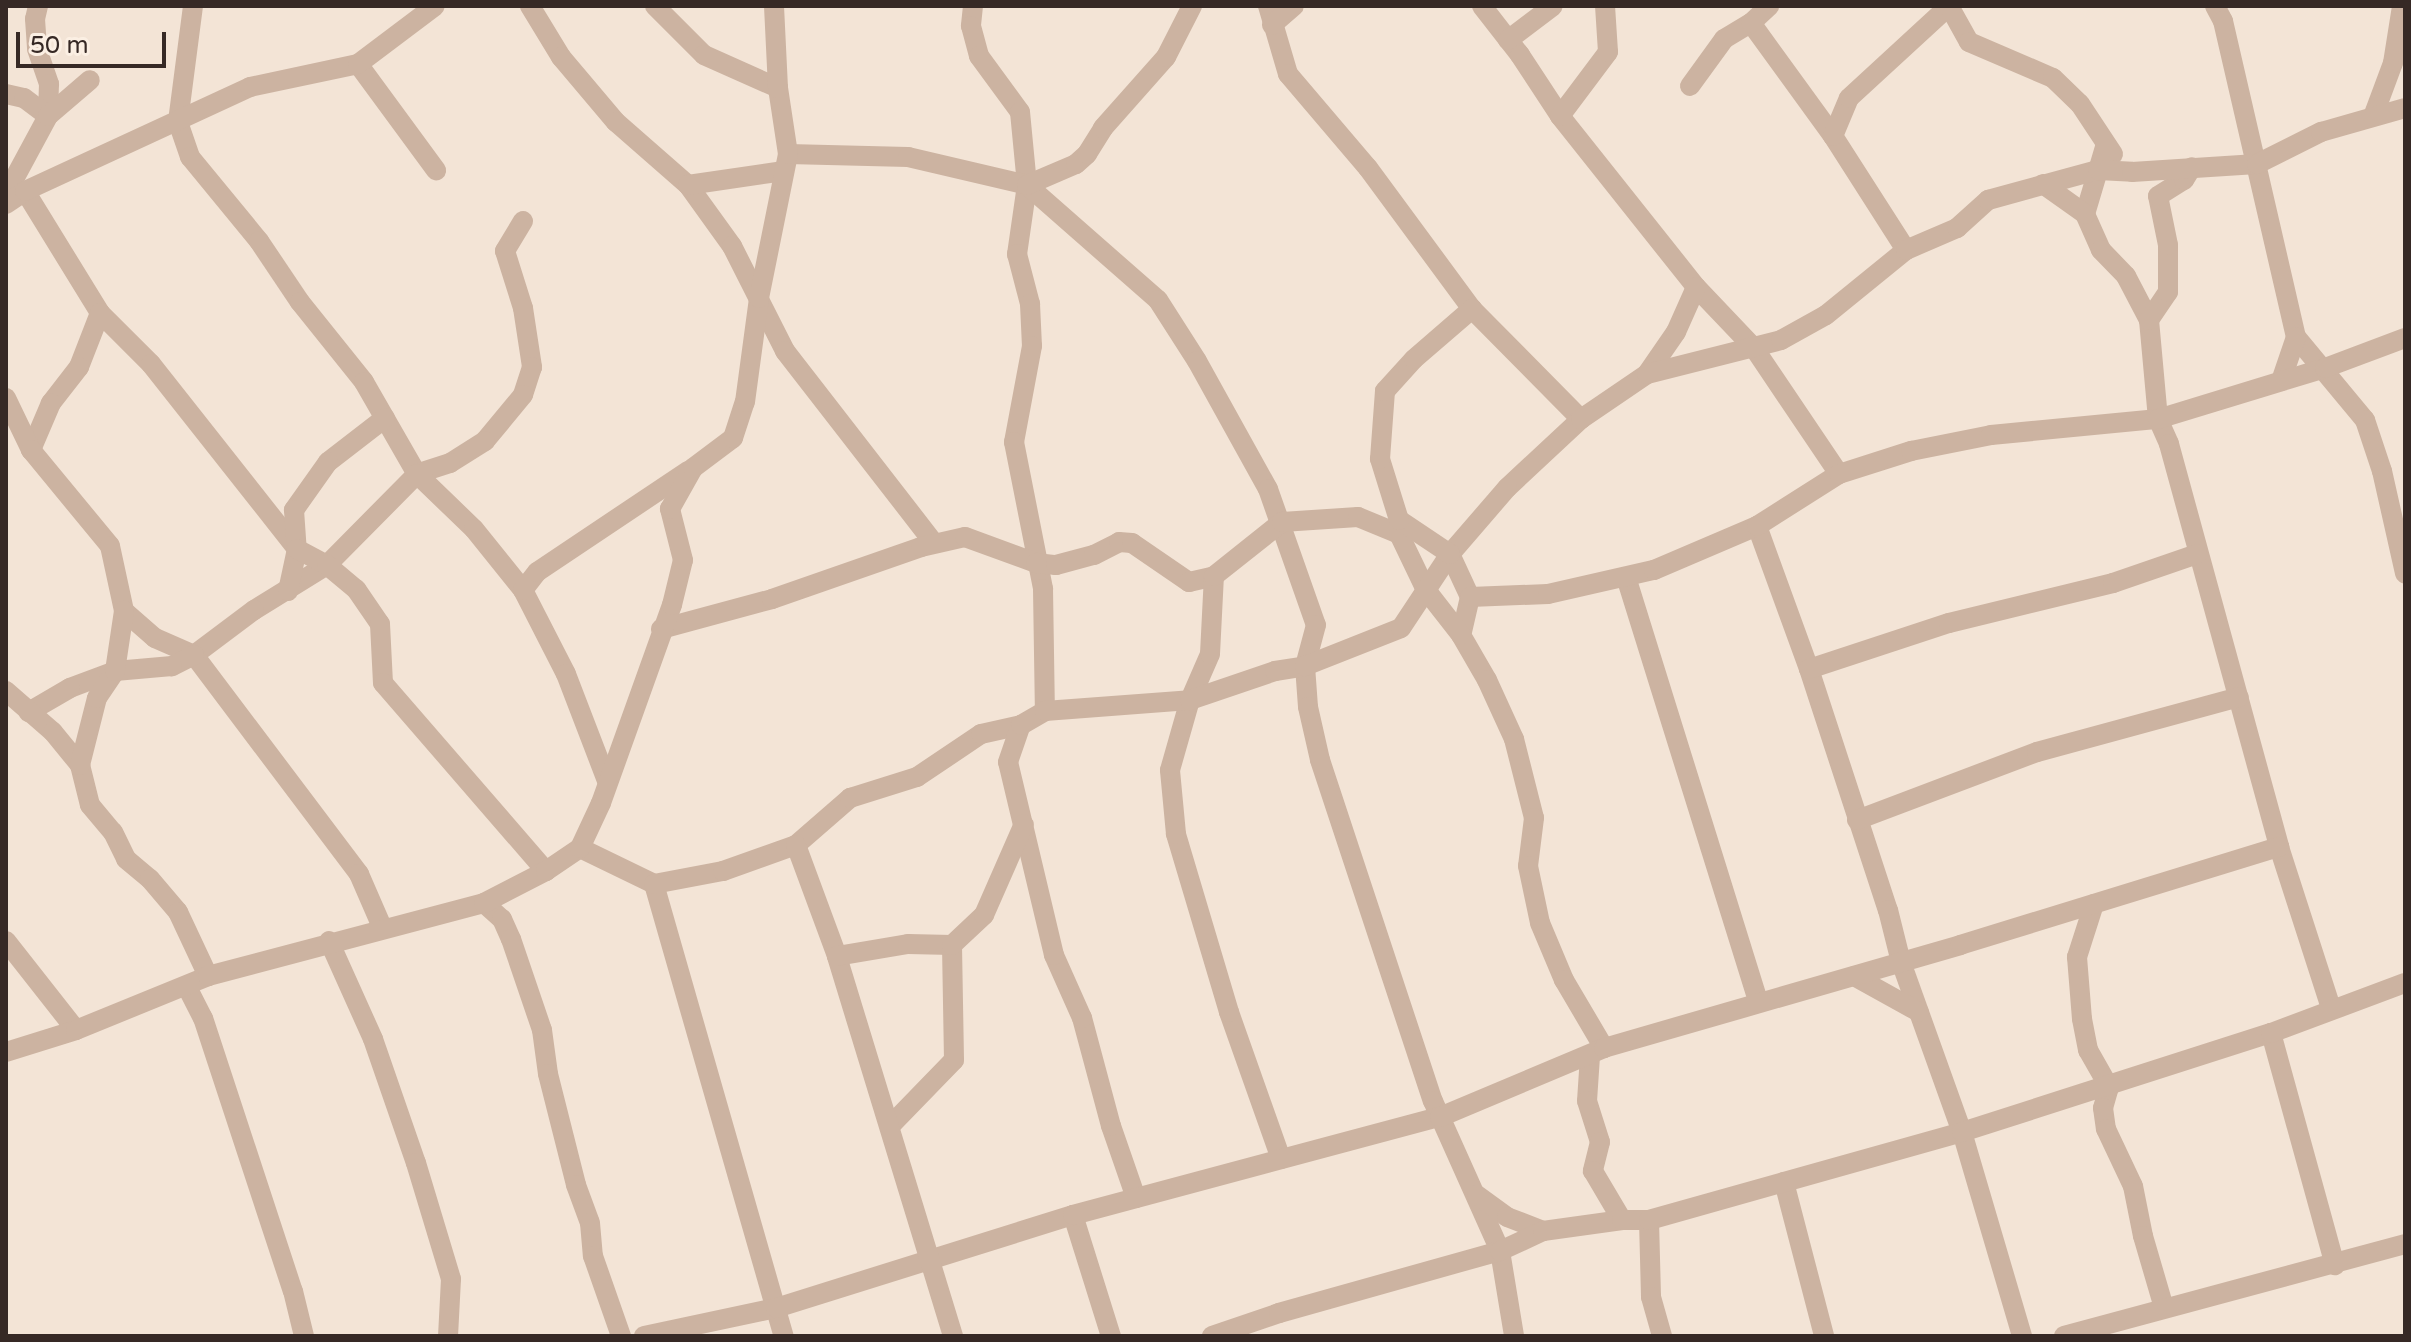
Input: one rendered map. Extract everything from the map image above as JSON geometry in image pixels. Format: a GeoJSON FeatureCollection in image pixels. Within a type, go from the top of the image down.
{"type":"FeatureCollection","features":[{"type":"Feature","properties":{"kind":"street"},"geometry":{"type":"LineString","coordinates":[[6,204],[16,192],[48,116],[49,84],[37,49],[35,19],[38,6]]}},
{"type":"Feature","properties":{"kind":"street"},"geometry":{"type":"LineString","coordinates":[[193,6],[178,122],[190,157],[259,241],[300,302],[364,382],[417,474],[474,529],[523,590],[566,674],[607,781]]}},
{"type":"Feature","properties":{"kind":"street"},"geometry":{"type":"LineString","coordinates":[[16,192],[178,122],[250,87],[358,64],[435,6]]}},
{"type":"Feature","properties":{"kind":"street"},"geometry":{"type":"LineString","coordinates":[[530,6],[561,57],[616,122],[688,185],[732,246],[785,351],[934,543]]}},
{"type":"Feature","properties":{"kind":"street"},"geometry":{"type":"LineString","coordinates":[[655,6],[704,55],[778,88]]}},
{"type":"Feature","properties":{"kind":"street"},"geometry":{"type":"LineString","coordinates":[[523,590],[537,572],[733,438],[747,394],[759,298],[786,162],[774,6]]}},
{"type":"Feature","properties":{"kind":"street"},"geometry":{"type":"LineString","coordinates":[[973,6],[971,26],[979,56],[1020,112],[1027,185],[1017,254],[1030,304],[1032,346],[1014,442],[1043,589],[1045,711]]}},
{"type":"Feature","properties":{"kind":"street"},"geometry":{"type":"LineString","coordinates":[[1027,185],[1076,164],[1087,154],[1103,128],[1166,57],[1192,6]]}},
{"type":"Feature","properties":{"kind":"street"},"geometry":{"type":"LineString","coordinates":[[1294,6],[1270,16],[1288,74],[1368,168],[1472,309],[1581,419]]}},
{"type":"Feature","properties":{"kind":"street"},"geometry":{"type":"LineString","coordinates":[[1482,6],[1560,116],[1696,287],[1754,348],[1839,474]]}},
{"type":"Feature","properties":{"kind":"street"},"geometry":{"type":"LineString","coordinates":[[1508,40],[1553,6]]}},
{"type":"Feature","properties":{"kind":"street"},"geometry":{"type":"LineString","coordinates":[[1560,116],[1608,52],[1605,6]]}},
{"type":"Feature","properties":{"kind":"street"},"geometry":{"type":"LineString","coordinates":[[1690,86],[1724,39],[1751,23],[1769,6]]}},
{"type":"Feature","properties":{"kind":"street"},"geometry":{"type":"LineString","coordinates":[[1833,136],[1849,98],[1949,6],[1969,42],[2053,78],[2080,104],[2105,147],[2132,172]]}},
{"type":"Feature","properties":{"kind":"street"},"geometry":{"type":"LineString","coordinates":[[2215,6],[2223,21],[2238,101],[2257,164],[2296,337],[2325,368],[2365,420],[2382,471],[2405,573]]}},
{"type":"Feature","properties":{"kind":"street"},"geometry":{"type":"LineString","coordinates":[[2374,114],[2393,63],[2402,6]]}},
{"type":"Feature","properties":{"kind":"street"},"geometry":{"type":"LineString","coordinates":[[1751,23],[1833,136],[1906,250]]}},
{"type":"Feature","properties":{"kind":"street"},"geometry":{"type":"LineString","coordinates":[[358,64],[436,170]]}},
{"type":"Feature","properties":{"kind":"street"},"geometry":{"type":"LineString","coordinates":[[48,116],[90,80]]}},
{"type":"Feature","properties":{"kind":"street"},"geometry":{"type":"LineString","coordinates":[[6,94],[24,98],[48,116]]}},
{"type":"Feature","properties":{"kind":"street"},"geometry":{"type":"LineString","coordinates":[[580,848],[654,884],[723,871],[796,845],[850,798],[917,777],[981,734],[1021,725],[1045,711],[1190,700],[1275,671],[1305,666],[1401,628],[1450,554],[1507,488],[1581,419],[1647,374],[1781,340],[1826,315],[1906,250],[1957,228],[1988,200],[2098,170],[2132,172],[2257,164],[2321,132],[2374,114],[2405,108]]}},
{"type":"Feature","properties":{"kind":"street"},"geometry":{"type":"LineString","coordinates":[[2085,214],[2105,147]]}},
{"type":"Feature","properties":{"kind":"street"},"geometry":{"type":"LineString","coordinates":[[688,185],[786,162],[908,157],[1027,185],[1158,300],[1197,361],[1282,522],[1316,625],[1305,666],[1308,707],[1336,814],[1440,1117],[1500,1251],[1514,1336]]}},
{"type":"Feature","properties":{"kind":"street"},"geometry":{"type":"LineString","coordinates":[[2149,320],[2168,292],[2168,245],[2158,196],[2184,180],[2192,167]]}},
{"type":"Feature","properties":{"kind":"street"},"geometry":{"type":"LineString","coordinates":[[2043,184],[2085,214],[2101,250],[2126,276],[2149,320],[2158,419],[2169,444],[2279,847],[2331,1008]]}},
{"type":"Feature","properties":{"kind":"street"},"geometry":{"type":"LineString","coordinates":[[16,192],[100,313],[151,364],[297,549],[327,565],[356,589],[380,624],[383,683],[546,871]]}},
{"type":"Feature","properties":{"kind":"street"},"geometry":{"type":"LineString","coordinates":[[29,712],[70,688],[115,671],[172,666],[194,655],[254,610],[327,565],[417,474],[450,463],[485,441],[523,395],[532,367],[523,308],[505,251],[523,221]]}},
{"type":"Feature","properties":{"kind":"street"},"geometry":{"type":"LineString","coordinates":[[1647,374],[1676,332],[1696,287]]}},
{"type":"Feature","properties":{"kind":"street"},"geometry":{"type":"LineString","coordinates":[[1461,635],[1470,597],[1450,554],[1399,520],[1380,459],[1385,391],[1414,359],[1472,309]]}},
{"type":"Feature","properties":{"kind":"street"},"geometry":{"type":"LineString","coordinates":[[31,450],[51,403],[79,367],[100,313]]}},
{"type":"Feature","properties":{"kind":"street"},"geometry":{"type":"LineString","coordinates":[[2281,381],[2296,337]]}},
{"type":"Feature","properties":{"kind":"street"},"geometry":{"type":"LineString","coordinates":[[1470,597],[1548,594],[1654,570],[1757,526],[1839,474],[1911,451],[1991,435],[2158,419],[2325,368],[2405,338]]}},
{"type":"Feature","properties":{"kind":"street"},"geometry":{"type":"LineString","coordinates":[[6,398],[31,450],[110,546],[124,611],[115,671],[97,698],[80,765]]}},
{"type":"Feature","properties":{"kind":"street"},"geometry":{"type":"LineString","coordinates":[[288,591],[297,549],[294,510],[328,462],[385,418]]}},
{"type":"Feature","properties":{"kind":"street"},"geometry":{"type":"LineString","coordinates":[[6,1052],[76,1030],[208,976],[329,941],[484,903],[546,871],[580,848],[672,605],[683,560],[670,509],[693,468]]}},
{"type":"Feature","properties":{"kind":"street"},"geometry":{"type":"LineString","coordinates":[[2382,471],[2405,475]]}},
{"type":"Feature","properties":{"kind":"street"},"geometry":{"type":"LineString","coordinates":[[661,629],[772,599],[934,543],[965,537],[1036,563],[1056,565],[1094,555],[1119,542],[1132,543],[1189,582],[1214,576],[1282,522],[1358,517],[1399,534],[1426,590],[1461,635],[1487,680],[1514,739],[1534,818],[1528,866],[1540,923],[1597,1052],[1587,1101],[1600,1142],[1593,1171],[1622,1220]]}},
{"type":"Feature","properties":{"kind":"street"},"geometry":{"type":"LineString","coordinates":[[1757,526],[1809,669],[1888,910],[1901,962],[1962,1132],[2022,1336]]}},
{"type":"Feature","properties":{"kind":"street"},"geometry":{"type":"LineString","coordinates":[[1809,669],[1949,623],[2113,583],[2197,554]]}},
{"type":"Feature","properties":{"kind":"street"},"geometry":{"type":"LineString","coordinates":[[1214,576],[1210,654],[1190,700],[1170,770],[1176,834],[1229,1012],[1281,1159]]}},
{"type":"Feature","properties":{"kind":"street"},"geometry":{"type":"LineString","coordinates":[[1626,577],[1758,1002]]}},
{"type":"Feature","properties":{"kind":"street"},"geometry":{"type":"LineString","coordinates":[[124,611],[155,638],[194,655],[359,874],[382,927]]}},
{"type":"Feature","properties":{"kind":"street"},"geometry":{"type":"LineString","coordinates":[[6,691],[53,732],[80,765],[90,805],[113,832],[126,859],[150,879],[178,912],[208,976]]}},
{"type":"Feature","properties":{"kind":"street"},"geometry":{"type":"LineString","coordinates":[[1857,820],[2037,752],[2239,697]]}},
{"type":"Feature","properties":{"kind":"street"},"geometry":{"type":"LineString","coordinates":[[1021,725],[1008,762],[1054,955],[1082,1018],[1111,1126],[1136,1198]]}},
{"type":"Feature","properties":{"kind":"street"},"geometry":{"type":"LineString","coordinates":[[837,956],[908,944],[952,945],[984,915],[1024,824]]}},
{"type":"Feature","properties":{"kind":"street"},"geometry":{"type":"LineString","coordinates":[[796,845],[837,956],[953,1336]]}},
{"type":"Feature","properties":{"kind":"street"},"geometry":{"type":"LineString","coordinates":[[644,1336],[776,1308],[1073,1215],[1440,1117],[1597,1052],[2279,847]]}},
{"type":"Feature","properties":{"kind":"street"},"geometry":{"type":"LineString","coordinates":[[654,884],[784,1336]]}},
{"type":"Feature","properties":{"kind":"street"},"geometry":{"type":"LineString","coordinates":[[484,903],[502,919],[542,1030],[548,1074],[576,1185],[590,1223],[593,1256],[621,1336]]}},
{"type":"Feature","properties":{"kind":"street"},"geometry":{"type":"LineString","coordinates":[[2094,904],[2077,957],[2077,988],[2088,1050],[2109,1087],[2103,1108],[2106,1129],[2133,1186],[2164,1308]]}},
{"type":"Feature","properties":{"kind":"street"},"geometry":{"type":"LineString","coordinates":[[6,941],[76,1030]]}},
{"type":"Feature","properties":{"kind":"street"},"geometry":{"type":"LineString","coordinates":[[329,941],[373,1039],[416,1163],[451,1279],[448,1336]]}},
{"type":"Feature","properties":{"kind":"street"},"geometry":{"type":"LineString","coordinates":[[890,1126],[954,1060],[952,945]]}},
{"type":"Feature","properties":{"kind":"street"},"geometry":{"type":"LineString","coordinates":[[1854,976],[1919,1012]]}},
{"type":"Feature","properties":{"kind":"street"},"geometry":{"type":"LineString","coordinates":[[1212,1336],[1279,1313],[1500,1251],[1543,1231],[1622,1220],[1649,1220],[1962,1132],[2271,1033],[2331,1008],[2405,983]]}},
{"type":"Feature","properties":{"kind":"street"},"geometry":{"type":"LineString","coordinates":[[187,987],[203,1018],[293,1291],[304,1336]]}},
{"type":"Feature","properties":{"kind":"street"},"geometry":{"type":"LineString","coordinates":[[2271,1033],[2335,1265]]}},
{"type":"Feature","properties":{"kind":"street"},"geometry":{"type":"LineString","coordinates":[[1784,1182],[1824,1336]]}},
{"type":"Feature","properties":{"kind":"street"},"geometry":{"type":"LineString","coordinates":[[1475,1194],[1507,1217],[1543,1231]]}},
{"type":"Feature","properties":{"kind":"street"},"geometry":{"type":"LineString","coordinates":[[1073,1215],[1111,1336]]}},
{"type":"Feature","properties":{"kind":"street"},"geometry":{"type":"LineString","coordinates":[[1649,1220],[1651,1297],[1662,1336]]}},
{"type":"Feature","properties":{"kind":"street"},"geometry":{"type":"LineString","coordinates":[[2064,1336],[2405,1244]]}}]}
